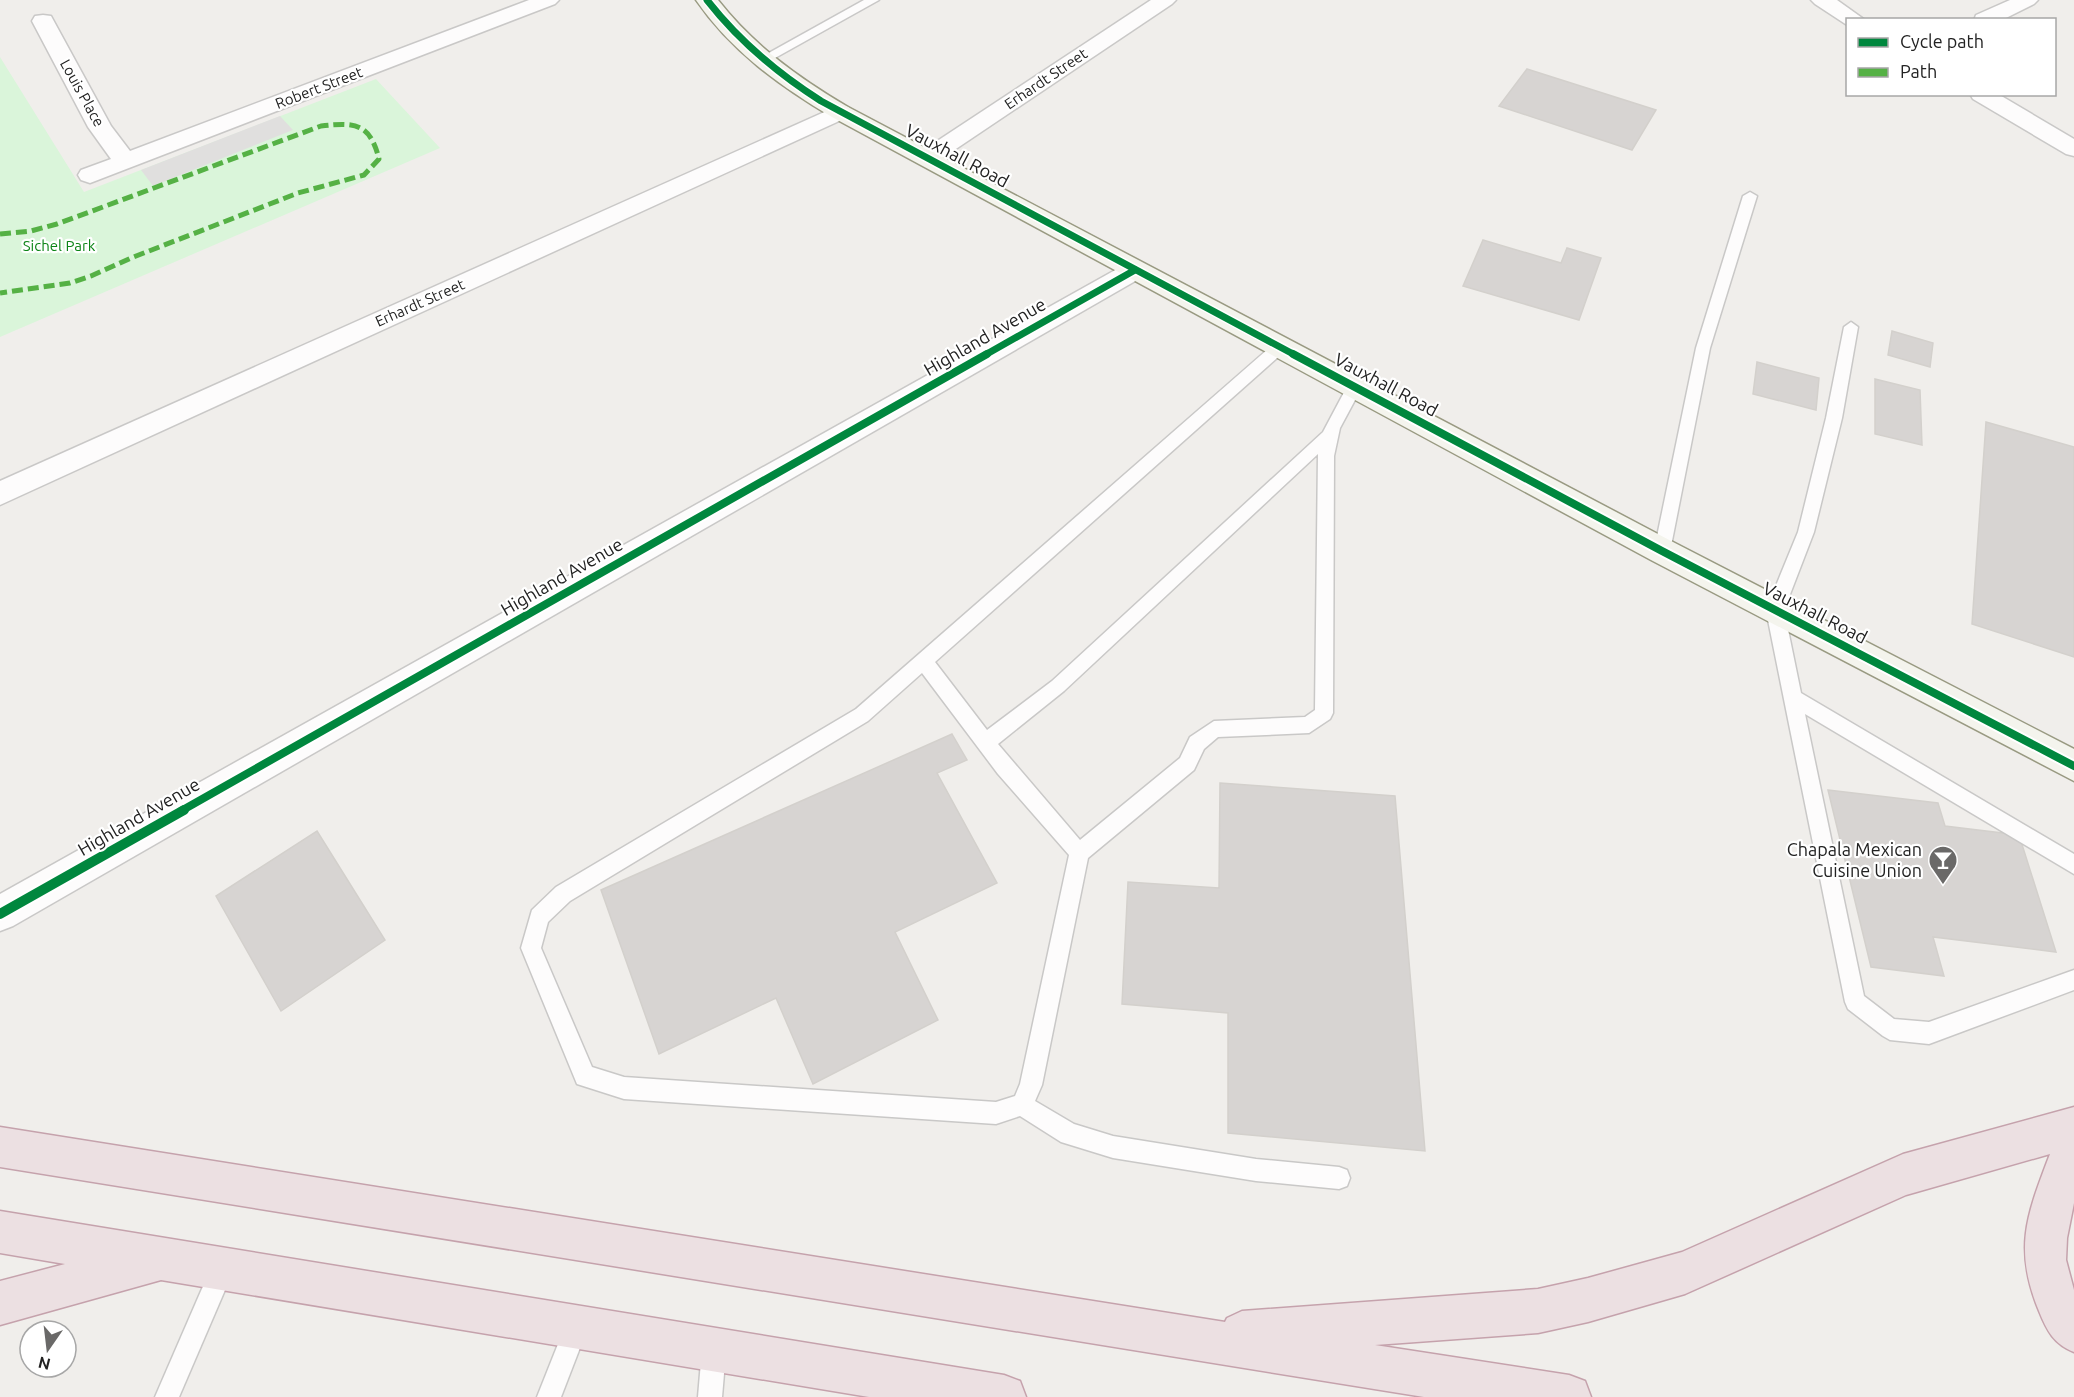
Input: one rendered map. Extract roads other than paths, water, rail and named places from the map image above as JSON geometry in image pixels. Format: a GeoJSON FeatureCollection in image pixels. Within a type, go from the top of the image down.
{"type":"FeatureCollection","features":[{"type":"Feature","properties":{"kind":"highway"},"geometry":{"type":"LineString","coordinates":[[1185,1338],[1498,1315],[1538,1311],[1588,1300],[1685,1273],[1903,1175],[2074,1127]]}},
{"type":"Feature","properties":{"kind":"highway"},"geometry":{"type":"LineString","coordinates":[[2074,1143],[2048,1215],[2044,1265],[2051,1291],[2074,1330]]}},
{"type":"Feature","properties":{"kind":"highway"},"geometry":{"type":"LineString","coordinates":[[0,1147],[1185,1338],[1569,1397]]}},
{"type":"Feature","properties":{"kind":"highway"},"geometry":{"type":"LineString","coordinates":[[0,1233],[1004,1397]]}},
{"type":"Feature","properties":{"kind":"highway"},"geometry":{"type":"LineString","coordinates":[[0,1303],[161,1259]]}},
{"type":"Feature","properties":{"kind":"street","name":"Robert Street"},"geometry":{"type":"LineString","coordinates":[[90,176],[548,0]]}},
{"type":"Feature","properties":{"kind":"street","name":"Vauxhall Road"},"geometry":{"type":"LineString","coordinates":[[707,0],[735,36],[762,60],[796,86],[840,112],[1662,551],[2074,766]]}},
{"type":"Feature","properties":{"kind":"street","name":"Erhardt Street"},"geometry":{"type":"LineString","coordinates":[[927,158],[1165,0]]}},
{"type":"Feature","properties":{"kind":"street"},"geometry":{"type":"LineString","coordinates":[[1822,0],[1852,18]]}},
{"type":"Feature","properties":{"kind":"street"},"geometry":{"type":"LineString","coordinates":[[1988,18],[2027,0]]}},
{"type":"Feature","properties":{"kind":"street","name":"Louis Place"},"geometry":{"type":"LineString","coordinates":[[43,21],[99,127],[125,162]]}},
{"type":"Feature","properties":{"kind":"street"},"geometry":{"type":"LineString","coordinates":[[1984,96],[2074,149]]}},
{"type":"Feature","properties":{"kind":"street","name":"Erhardt Street"},"geometry":{"type":"LineString","coordinates":[[0,494],[840,112]]}},
{"type":"Feature","properties":{"kind":"street","name":"Highland Avenue"},"geometry":{"type":"LineString","coordinates":[[2,914],[1135,270]]}},
{"type":"Feature","properties":{"kind":"lane"},"geometry":{"type":"LineString","coordinates":[[762,60],[873,0]]}},
{"type":"Feature","properties":{"kind":"lane"},"geometry":{"type":"LineString","coordinates":[[1662,551],[1703,348],[1750,196]]}},
{"type":"Feature","properties":{"kind":"lane"},"geometry":{"type":"LineString","coordinates":[[1851,327],[1834,418],[1806,532],[1775,610],[1855,1002],[1890,1029],[1929,1033],[2074,980]]}},
{"type":"Feature","properties":{"kind":"lane"},"geometry":{"type":"LineString","coordinates":[[1280,347],[862,715],[564,894],[539,917],[531,948],[585,1076],[624,1088],[996,1113],[1022,1106],[1069,1134],[1113,1148],[1256,1170],[1339,1178]]}},
{"type":"Feature","properties":{"kind":"lane"},"geometry":{"type":"LineString","coordinates":[[1022,1106],[1030,1085],[1079,853],[1187,764],[1197,743],[1214,729],[1309,725],[1324,713],[1326,456],[1328,436],[1354,387]]}},
{"type":"Feature","properties":{"kind":"lane"},"geometry":{"type":"LineString","coordinates":[[985,743],[1058,686],[1328,436]]}},
{"type":"Feature","properties":{"kind":"lane"},"geometry":{"type":"LineString","coordinates":[[924,661],[985,743],[1079,853]]}},
{"type":"Feature","properties":{"kind":"lane"},"geometry":{"type":"LineString","coordinates":[[1791,696],[2074,865]]}},
{"type":"Feature","properties":{"kind":"lane"},"geometry":{"type":"LineString","coordinates":[[167,1397],[222,1269]]}},
{"type":"Feature","properties":{"kind":"lane"},"geometry":{"type":"LineString","coordinates":[[549,1397],[576,1326]]}},
{"type":"Feature","properties":{"kind":"lane"},"geometry":{"type":"LineString","coordinates":[[710,1397],[714,1350]]}},
{"type":"Feature","properties":{"kind":"place","name":"Chapala Mexican Cuisine Union"},"geometry":{"type":"Point","coordinates":[1943,886]}},
{"type":"Feature","properties":{"kind":"park label","name":"Sichel Park"},"geometry":{"type":"Point","coordinates":[59,246]}}]}
